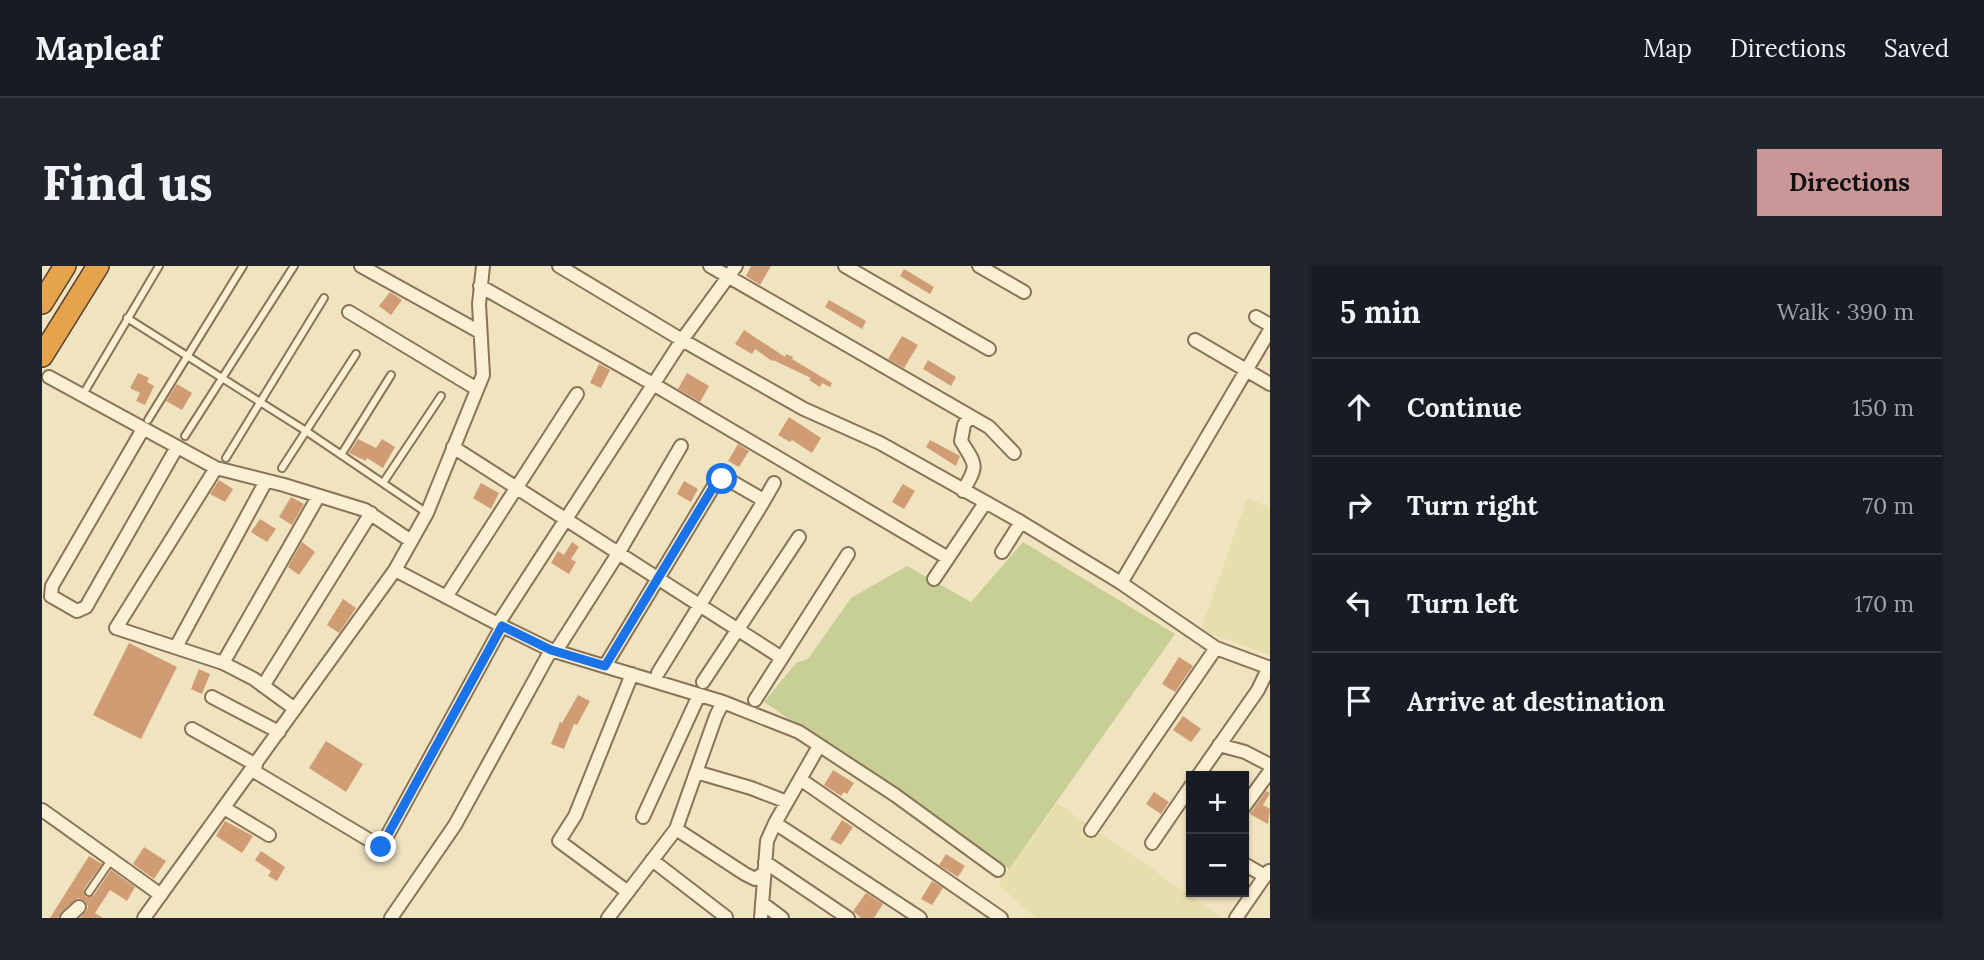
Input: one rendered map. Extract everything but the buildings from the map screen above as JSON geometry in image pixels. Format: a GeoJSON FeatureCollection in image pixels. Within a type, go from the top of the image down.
{"type":"FeatureCollection","features":[{"type":"Feature","properties":{"kind":"highway"},"geometry":{"type":"LineString","coordinates":[[42,303],[65,266]]}},
{"type":"Feature","properties":{"kind":"highway"},"geometry":{"type":"LineString","coordinates":[[42,356],[98,266]]}},
{"type":"Feature","properties":{"kind":"street"},"geometry":{"type":"LineString","coordinates":[[361,266],[481,332]]}},
{"type":"Feature","properties":{"kind":"street"},"geometry":{"type":"LineString","coordinates":[[144,918],[396,570],[427,513],[483,375],[483,266]]}},
{"type":"Feature","properties":{"kind":"street"},"geometry":{"type":"LineString","coordinates":[[559,266],[681,340],[804,409],[880,443],[1021,523],[1121,583],[1216,648],[1270,668],[1258,690],[1201,771]]}},
{"type":"Feature","properties":{"kind":"street"},"geometry":{"type":"LineString","coordinates":[[710,266],[732,271],[989,427],[1014,453]]}},
{"type":"Feature","properties":{"kind":"street"},"geometry":{"type":"LineString","coordinates":[[845,266],[989,349]]}},
{"type":"Feature","properties":{"kind":"street"},"geometry":{"type":"LineString","coordinates":[[979,266],[1024,292]]}},
{"type":"Feature","properties":{"kind":"street"},"geometry":{"type":"LineString","coordinates":[[191,729],[381,847],[500,625],[681,340],[732,271]]}},
{"type":"Feature","properties":{"kind":"street"},"geometry":{"type":"LineString","coordinates":[[481,286],[948,558]]}},
{"type":"Feature","properties":{"kind":"street"},"geometry":{"type":"LineString","coordinates":[[349,312],[477,389]]}},
{"type":"Feature","properties":{"kind":"street"},"geometry":{"type":"LineString","coordinates":[[1121,583],[1270,327],[1256,317]]}},
{"type":"Feature","properties":{"kind":"street"},"geometry":{"type":"LineString","coordinates":[[1195,340],[1270,384]]}},
{"type":"Feature","properties":{"kind":"street"},"geometry":{"type":"LineString","coordinates":[[49,377],[82,396],[146,424],[177,447],[216,468],[339,501],[371,513],[411,541]]}},
{"type":"Feature","properties":{"kind":"street"},"geometry":{"type":"LineString","coordinates":[[446,597],[577,394]]}},
{"type":"Feature","properties":{"kind":"street"},"geometry":{"type":"LineString","coordinates":[[963,491],[974,470],[975,462],[961,441],[964,425],[970,416]]}},
{"type":"Feature","properties":{"kind":"street"},"geometry":{"type":"LineString","coordinates":[[146,424],[52,586],[51,596],[78,611],[86,607],[177,447]]}},
{"type":"Feature","properties":{"kind":"street"},"geometry":{"type":"LineString","coordinates":[[391,918],[455,825],[554,650],[619,552],[681,446]]}},
{"type":"Feature","properties":{"kind":"street"},"geometry":{"type":"LineString","coordinates":[[453,447],[782,657]]}},
{"type":"Feature","properties":{"kind":"street"},"geometry":{"type":"LineString","coordinates":[[216,468],[116,628],[223,663],[263,685],[295,709]]}},
{"type":"Feature","properties":{"kind":"street"},"geometry":{"type":"LineString","coordinates":[[605,666],[718,480],[727,479],[760,498],[762,505]]}},
{"type":"Feature","properties":{"kind":"street"},"geometry":{"type":"LineString","coordinates":[[176,647],[266,481]]}},
{"type":"Feature","properties":{"kind":"street"},"geometry":{"type":"LineString","coordinates":[[658,673],[774,484]]}},
{"type":"Feature","properties":{"kind":"street"},"geometry":{"type":"LineString","coordinates":[[223,663],[318,497]]}},
{"type":"Feature","properties":{"kind":"street"},"geometry":{"type":"LineString","coordinates":[[934,579],[985,503]]}},
{"type":"Feature","properties":{"kind":"street"},"geometry":{"type":"LineString","coordinates":[[263,685],[371,513]]}},
{"type":"Feature","properties":{"kind":"street"},"geometry":{"type":"LineString","coordinates":[[1002,552],[1021,523]]}},
{"type":"Feature","properties":{"kind":"street"},"geometry":{"type":"LineString","coordinates":[[643,817],[701,689],[799,537]]}},
{"type":"Feature","properties":{"kind":"street"},"geometry":{"type":"LineString","coordinates":[[755,700],[848,554]]}},
{"type":"Feature","properties":{"kind":"street"},"geometry":{"type":"LineString","coordinates":[[396,570],[554,650],[632,674],[701,689],[723,702],[799,732],[895,795],[998,870]]}},
{"type":"Feature","properties":{"kind":"street"},"geometry":{"type":"LineString","coordinates":[[1091,830],[1216,648]]}},
{"type":"Feature","properties":{"kind":"street"},"geometry":{"type":"LineString","coordinates":[[628,892],[559,841],[575,816],[632,674]]}},
{"type":"Feature","properties":{"kind":"street"},"geometry":{"type":"LineString","coordinates":[[212,696],[279,732]]}},
{"type":"Feature","properties":{"kind":"street"},"geometry":{"type":"LineString","coordinates":[[608,918],[676,829],[723,702]]}},
{"type":"Feature","properties":{"kind":"street"},"geometry":{"type":"LineString","coordinates":[[1219,745],[1245,752],[1270,765]]}},
{"type":"Feature","properties":{"kind":"street"},"geometry":{"type":"LineString","coordinates":[[761,918],[768,841],[775,823],[819,746]]}},
{"type":"Feature","properties":{"kind":"street"},"geometry":{"type":"LineString","coordinates":[[1249,800],[1270,771]]}},
{"type":"Feature","properties":{"kind":"street"},"geometry":{"type":"LineString","coordinates":[[696,772],[787,802]]}},
{"type":"Feature","properties":{"kind":"street"},"geometry":{"type":"LineString","coordinates":[[800,779],[1001,918]]}},
{"type":"Feature","properties":{"kind":"street"},"geometry":{"type":"LineString","coordinates":[[1152,843],[1186,793]]}},
{"type":"Feature","properties":{"kind":"street"},"geometry":{"type":"LineString","coordinates":[[225,808],[269,835]]}},
{"type":"Feature","properties":{"kind":"street"},"geometry":{"type":"LineString","coordinates":[[42,810],[161,895]]}},
{"type":"Feature","properties":{"kind":"street"},"geometry":{"type":"LineString","coordinates":[[775,823],[920,918]]}},
{"type":"Feature","properties":{"kind":"street"},"geometry":{"type":"LineString","coordinates":[[676,829],[755,879],[765,868]]}},
{"type":"Feature","properties":{"kind":"street"},"geometry":{"type":"LineString","coordinates":[[652,860],[726,917]]}},
{"type":"Feature","properties":{"kind":"street"},"geometry":{"type":"LineString","coordinates":[[1236,918],[1267,873],[1249,866]]}},
{"type":"Feature","properties":{"kind":"street"},"geometry":{"type":"LineString","coordinates":[[765,868],[848,918]]}},
{"type":"Feature","properties":{"kind":"street"},"geometry":{"type":"LineString","coordinates":[[762,903],[782,918]]}},
{"type":"Feature","properties":{"kind":"street"},"geometry":{"type":"LineString","coordinates":[[67,918],[79,907]]}},
{"type":"Feature","properties":{"kind":"lane"},"geometry":{"type":"LineString","coordinates":[[82,396],[159,266]]}},
{"type":"Feature","properties":{"kind":"lane"},"geometry":{"type":"LineString","coordinates":[[146,424],[243,266]]}},
{"type":"Feature","properties":{"kind":"lane"},"geometry":{"type":"LineString","coordinates":[[185,436],[294,266]]}},
{"type":"Feature","properties":{"kind":"lane"},"geometry":{"type":"LineString","coordinates":[[226,458],[324,298]]}},
{"type":"Feature","properties":{"kind":"lane"},"geometry":{"type":"LineString","coordinates":[[127,318],[306,431],[427,513]]}},
{"type":"Feature","properties":{"kind":"lane"},"geometry":{"type":"LineString","coordinates":[[282,468],[356,354]]}},
{"type":"Feature","properties":{"kind":"lane"},"geometry":{"type":"LineString","coordinates":[[341,455],[391,375]]}},
{"type":"Feature","properties":{"kind":"lane"},"geometry":{"type":"LineString","coordinates":[[383,483],[441,396]]}},
{"type":"Feature","properties":{"kind":"lane"},"geometry":{"type":"LineString","coordinates":[[89,892],[112,858]]}},
{"type":"Feature","properties":{"kind":"shaded area"},"geometry":{"type":"Polygon","coordinates":[[[1247,498],[1270,508],[1270,655],[1201,630],[1247,498]]]}},
{"type":"Feature","properties":{"kind":"shaded area"},"geometry":{"type":"Polygon","coordinates":[[[1057,803],[1186,893],[1186,897],[1192,897],[1222,918],[1036,918],[998,884],[1057,803]]]}},
{"type":"Feature","properties":{"kind":"green space"},"geometry":{"type":"Polygon","coordinates":[[[1023,542],[1175,634],[1009,869],[764,702],[796,663],[808,659],[851,598],[907,566],[971,602],[1023,542]]]}},
{"type":"Feature","properties":{"kind":"route"},"geometry":{"type":"LineString","coordinates":[[381,847],[502,626],[551,650],[605,666],[715,484],[722,479]]}}]}
